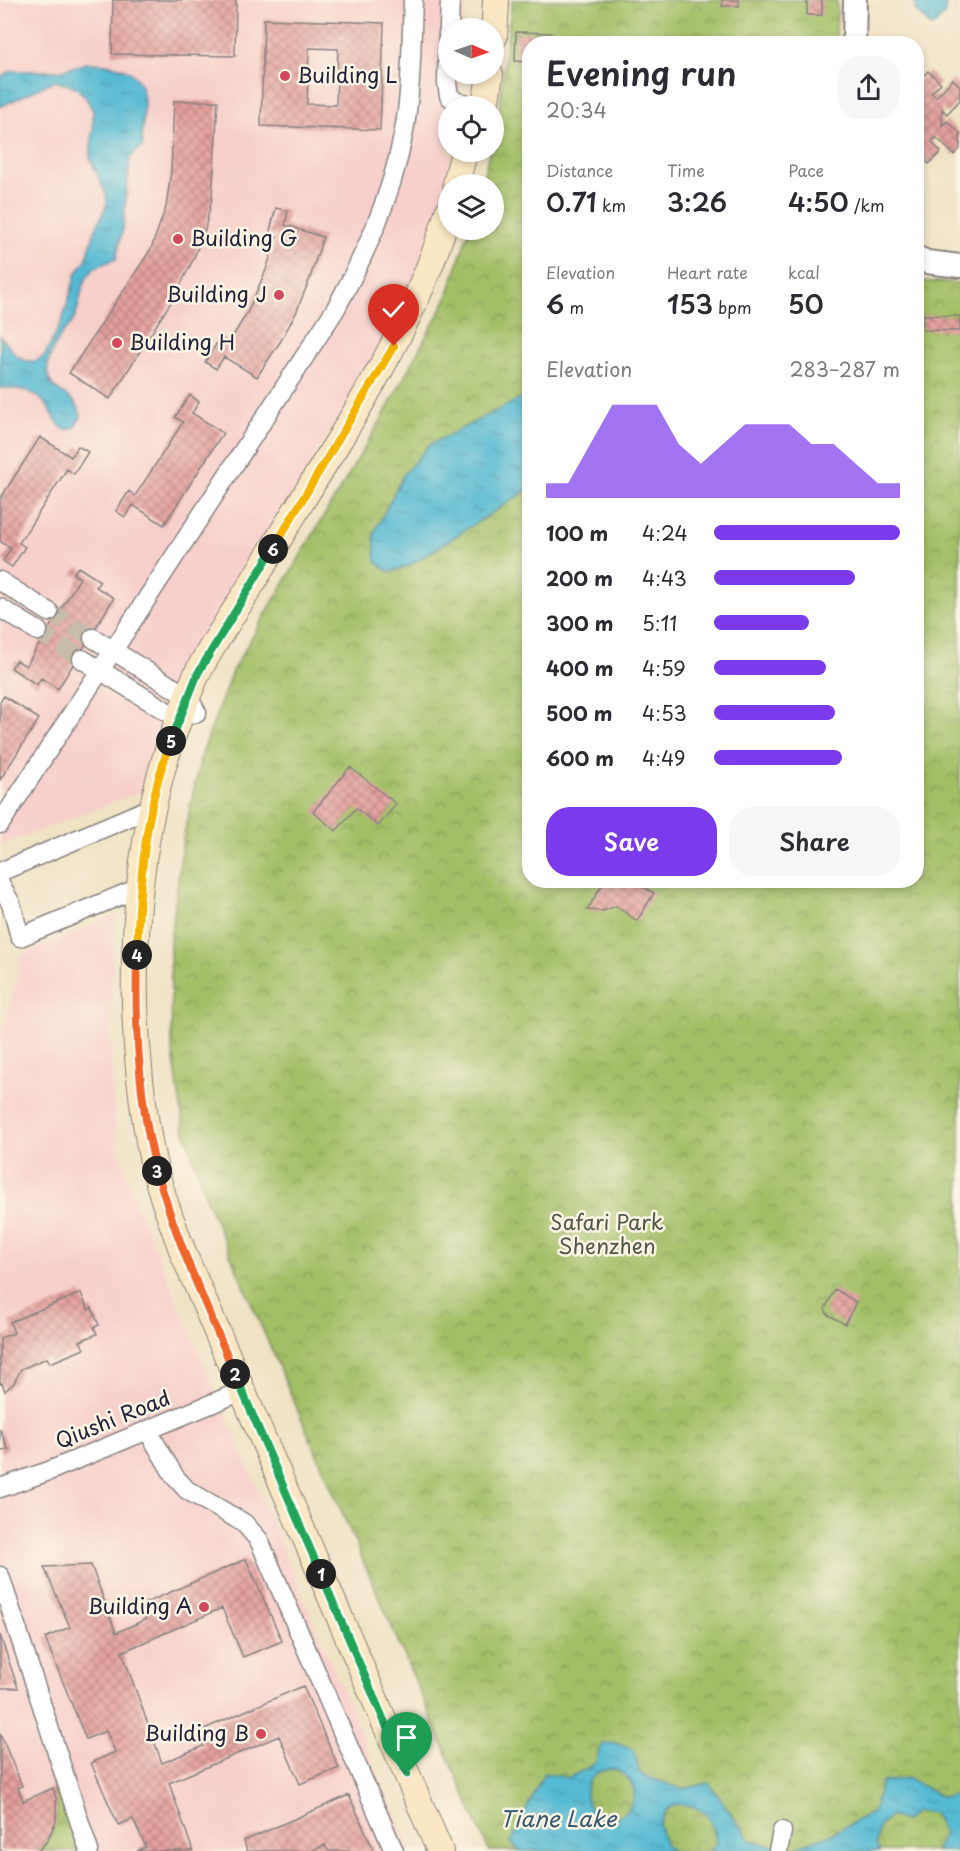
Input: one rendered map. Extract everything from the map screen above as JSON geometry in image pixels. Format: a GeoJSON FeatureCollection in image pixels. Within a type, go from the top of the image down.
{"type":"FeatureCollection","features":[{"type":"Feature","properties":{"kind":"main road"},"geometry":{"type":"LineString","coordinates":[[481,18],[482,0]]}},
{"type":"Feature","properties":{"kind":"main road"},"geometry":{"type":"LineString","coordinates":[[495,18],[496,0]]}},
{"type":"Feature","properties":{"kind":"main road"},"geometry":{"type":"LineString","coordinates":[[438,240],[424,282],[394,346],[198,673],[188,709],[182,753],[169,801],[157,863],[148,967],[148,1019],[153,1085],[162,1146],[177,1199],[195,1249],[456,1851]]}},
{"type":"Feature","properties":{"kind":"main road"},"geometry":{"type":"LineString","coordinates":[[440,1851],[184,1255],[166,1206],[151,1149],[141,1085],[137,1018],[137,952],[141,887],[153,807],[169,746],[188,709],[210,681],[400,362],[429,302],[453,240]]}},
{"type":"Feature","properties":{"kind":"street"},"geometry":{"type":"LineString","coordinates":[[0,824],[335,310],[356,273],[376,228],[394,178],[404,136],[410,86],[413,0]]}},
{"type":"Feature","properties":{"kind":"street"},"geometry":{"type":"LineString","coordinates":[[449,18],[450,0]]}},
{"type":"Feature","properties":{"kind":"street"},"geometry":{"type":"LineString","coordinates":[[854,36],[855,0]]}},
{"type":"Feature","properties":{"kind":"street"},"geometry":{"type":"LineString","coordinates":[[924,261],[960,266]]}},
{"type":"Feature","properties":{"kind":"street"},"geometry":{"type":"LineString","coordinates":[[0,582],[49,612]]}},
{"type":"Feature","properties":{"kind":"street"},"geometry":{"type":"LineString","coordinates":[[0,608],[38,632]]}},
{"type":"Feature","properties":{"kind":"street"},"geometry":{"type":"LineString","coordinates":[[93,638],[188,709]]}},
{"type":"Feature","properties":{"kind":"street"},"geometry":{"type":"LineString","coordinates":[[82,659],[166,711],[188,709]]}},
{"type":"Feature","properties":{"kind":"street"},"geometry":{"type":"LineString","coordinates":[[0,872],[153,807]]}},
{"type":"Feature","properties":{"kind":"street"},"geometry":{"type":"LineString","coordinates":[[0,883],[11,904],[20,937],[141,887]]}},
{"type":"Feature","properties":{"kind":"street","name":"Qiushi Road"},"geometry":{"type":"LineString","coordinates":[[0,1488],[49,1471],[242,1391]]}},
{"type":"Feature","properties":{"kind":"street"},"geometry":{"type":"LineString","coordinates":[[148,1431],[175,1477],[187,1490],[244,1523],[259,1540],[394,1851]]}},
{"type":"Feature","properties":{"kind":"street"},"geometry":{"type":"LineString","coordinates":[[0,1576],[89,1851]]}},
{"type":"Feature","properties":{"kind":"street"},"geometry":{"type":"LineString","coordinates":[[778,1851],[782,1831]]}},
{"type":"Feature","properties":{"kind":"shaded area"},"geometry":{"type":"Polygon","coordinates":[[[0,0],[465,0],[464,18],[438,18],[438,84],[461,84],[460,96],[438,96],[438,162],[451,162],[448,174],[438,174],[438,216],[435,229],[406,303],[170,700],[154,748],[144,791],[0,846],[0,0]]]}},
{"type":"Feature","properties":{"kind":"shaded area"},"geometry":{"type":"Polygon","coordinates":[[[115,915],[111,1011],[112,1085],[117,1146],[135,1201],[411,1851],[0,1851],[0,1033],[16,983],[19,956],[115,915]]]}},
{"type":"Feature","properties":{"kind":"green space","name":"Safari Park Shenzhen"},"geometry":{"type":"Polygon","coordinates":[[[512,0],[837,0],[836,36],[522,36],[522,888],[924,888],[924,281],[960,283],[960,1851],[489,1851],[207,1201],[184,1129],[172,1046],[170,944],[183,840],[200,760],[232,671],[381,420],[446,300],[466,240],[504,240],[504,174],[484,174],[487,162],[504,162],[504,96],[500,96],[502,84],[504,84],[512,0]]]}},
{"type":"Feature","properties":{"kind":"green space"},"geometry":{"type":"Polygon","coordinates":[[[61,1785],[83,1851],[38,1851],[53,1830],[56,1805],[53,1788],[61,1785]]]}},
{"type":"Feature","properties":{"kind":"water"},"geometry":{"type":"Polygon","coordinates":[[[915,0],[946,0],[945,14],[932,27],[915,10],[915,0]]]}},
{"type":"Feature","properties":{"kind":"water"},"geometry":{"type":"Polygon","coordinates":[[[87,63],[118,66],[133,75],[139,82],[144,103],[143,146],[130,158],[123,228],[116,259],[99,266],[89,274],[76,315],[60,336],[50,358],[47,369],[49,379],[56,388],[75,403],[81,417],[74,428],[65,430],[35,394],[23,390],[0,388],[0,336],[17,356],[26,361],[36,361],[45,355],[62,321],[76,274],[86,260],[107,203],[106,195],[90,158],[93,111],[86,98],[76,87],[54,81],[0,107],[0,77],[11,71],[59,71],[87,63]]]}},
{"type":"Feature","properties":{"kind":"water"},"geometry":{"type":"Polygon","coordinates":[[[522,398],[522,493],[409,566],[389,572],[376,562],[374,533],[404,474],[429,445],[522,398]]]}},
{"type":"Feature","properties":{"kind":"water","name":"Tiane Lake"},"geometry":{"type":"Polygon","coordinates":[[[615,1743],[633,1749],[640,1774],[682,1789],[709,1783],[750,1840],[789,1850],[831,1834],[873,1812],[882,1782],[908,1778],[944,1798],[960,1793],[960,1851],[936,1851],[944,1833],[934,1813],[916,1811],[905,1821],[891,1816],[879,1827],[876,1843],[879,1851],[710,1851],[716,1844],[709,1818],[701,1810],[682,1804],[669,1808],[659,1825],[666,1846],[673,1851],[519,1851],[511,1842],[544,1773],[569,1778],[595,1764],[601,1745],[615,1743]],[[613,1769],[600,1772],[587,1786],[588,1805],[602,1817],[613,1818],[621,1815],[629,1808],[633,1799],[631,1783],[619,1771],[613,1769]]]}},
{"type":"Feature","properties":{"kind":"building"},"geometry":{"type":"Polygon","coordinates":[[[113,0],[236,0],[235,56],[112,54],[113,0]]]}},
{"type":"Feature","properties":{"kind":"building"},"geometry":{"type":"Polygon","coordinates":[[[722,0],[739,0],[739,6],[722,6],[722,0]]]}},
{"type":"Feature","properties":{"kind":"building"},"geometry":{"type":"Polygon","coordinates":[[[807,0],[822,0],[822,15],[807,15],[807,0]]]}},
{"type":"Feature","properties":{"kind":"building","name":"Building L"},"geometry":{"type":"Polygon","coordinates":[[[264,19],[384,23],[380,130],[261,126],[264,19]],[[309,48],[307,104],[336,105],[338,49],[309,48]]]}},
{"type":"Feature","properties":{"kind":"building"},"geometry":{"type":"Polygon","coordinates":[[[516,32],[551,33],[551,36],[522,36],[522,61],[515,61],[516,32]]]}},
{"type":"Feature","properties":{"kind":"building"},"geometry":{"type":"Polygon","coordinates":[[[928,71],[941,83],[931,93],[936,97],[953,79],[960,86],[960,100],[947,114],[942,109],[942,126],[947,121],[960,133],[960,149],[954,155],[936,137],[932,142],[941,152],[929,164],[924,159],[924,75],[928,71]]]}},
{"type":"Feature","properties":{"kind":"building"},"geometry":{"type":"Polygon","coordinates":[[[174,101],[218,101],[212,198],[205,229],[176,294],[110,399],[69,373],[151,249],[166,207],[171,171],[174,101]]]}},
{"type":"Feature","properties":{"kind":"building","name":"Building J"},"geometry":{"type":"Polygon","coordinates":[[[276,208],[288,211],[285,225],[323,237],[310,278],[296,313],[257,377],[224,357],[216,369],[205,362],[220,338],[229,343],[248,311],[266,270],[277,236],[269,234],[276,208]]]}},
{"type":"Feature","properties":{"kind":"building"},"geometry":{"type":"Polygon","coordinates":[[[924,315],[960,316],[960,331],[924,330],[924,315]]]}},
{"type":"Feature","properties":{"kind":"building"},"geometry":{"type":"Polygon","coordinates":[[[190,395],[199,402],[192,413],[223,433],[164,525],[133,505],[125,517],[116,511],[129,491],[135,496],[183,422],[175,417],[190,395]]]}},
{"type":"Feature","properties":{"kind":"building"},"geometry":{"type":"Polygon","coordinates":[[[40,437],[71,457],[78,446],[88,452],[74,474],[67,469],[19,543],[25,547],[12,567],[3,561],[11,549],[0,541],[0,499],[40,437]]]}},
{"type":"Feature","properties":{"kind":"building"},"geometry":{"type":"Polygon","coordinates":[[[78,567],[100,581],[96,587],[114,598],[58,689],[41,678],[37,685],[11,668],[16,660],[26,666],[80,578],[73,574],[78,567]]]}},
{"type":"Feature","properties":{"kind":"building"},"geometry":{"type":"Polygon","coordinates":[[[4,696],[39,719],[0,780],[0,702],[4,696]]]}},
{"type":"Feature","properties":{"kind":"building"},"geometry":{"type":"Polygon","coordinates":[[[350,767],[396,804],[378,826],[356,808],[336,831],[313,812],[350,767]]]}},
{"type":"Feature","properties":{"kind":"building"},"geometry":{"type":"Polygon","coordinates":[[[600,888],[645,888],[654,893],[637,921],[616,906],[603,911],[587,910],[600,888]]]}},
{"type":"Feature","properties":{"kind":"building"},"geometry":{"type":"Polygon","coordinates":[[[835,1289],[856,1302],[845,1324],[828,1315],[825,1309],[835,1289]]]}},
{"type":"Feature","properties":{"kind":"building"},"geometry":{"type":"Polygon","coordinates":[[[81,1293],[88,1310],[92,1308],[99,1325],[94,1327],[97,1334],[80,1341],[84,1349],[50,1363],[47,1358],[21,1369],[14,1383],[5,1391],[2,1383],[0,1384],[0,1338],[14,1333],[10,1322],[81,1293]]]}},
{"type":"Feature","properties":{"kind":"building"},"geometry":{"type":"Polygon","coordinates":[[[0,1429],[8,1449],[0,1452],[0,1429]]]}},
{"type":"Feature","properties":{"kind":"building"},"geometry":{"type":"Polygon","coordinates":[[[246,1559],[282,1641],[243,1657],[222,1608],[122,1652],[162,1763],[203,1746],[197,1732],[303,1686],[339,1768],[300,1784],[279,1736],[169,1783],[193,1851],[137,1851],[146,1847],[133,1819],[118,1825],[91,1763],[115,1752],[106,1731],[86,1739],[45,1638],[70,1627],[44,1567],[91,1565],[116,1633],[146,1619],[141,1605],[246,1559]]]}},
{"type":"Feature","properties":{"kind":"building"},"geometry":{"type":"Polygon","coordinates":[[[0,1635],[18,1688],[0,1688],[0,1635]]]}},
{"type":"Feature","properties":{"kind":"building"},"geometry":{"type":"Polygon","coordinates":[[[0,1733],[22,1786],[18,1788],[23,1801],[53,1788],[56,1798],[56,1821],[47,1841],[38,1851],[0,1851],[0,1733]]]}},
{"type":"Feature","properties":{"kind":"building"},"geometry":{"type":"Polygon","coordinates":[[[349,1795],[374,1851],[328,1851],[325,1845],[311,1851],[247,1851],[244,1841],[349,1795]]]}},
{"type":"Feature","properties":{"kind":"tunnel"},"geometry":{"type":"LineString","coordinates":[[49,612],[93,638]]}},
{"type":"Feature","properties":{"kind":"tunnel"},"geometry":{"type":"LineString","coordinates":[[38,631],[82,659]]}},
{"type":"Feature","properties":{"kind":"place","name":"Building L"},"geometry":{"type":"Point","coordinates":[285,76]}},
{"type":"Feature","properties":{"kind":"place","name":"Building G"},"geometry":{"type":"Point","coordinates":[178,239]}},
{"type":"Feature","properties":{"kind":"place","name":"Building J"},"geometry":{"type":"Point","coordinates":[279,295]}},
{"type":"Feature","properties":{"kind":"place","name":"Building H"},"geometry":{"type":"Point","coordinates":[117,343]}},
{"type":"Feature","properties":{"kind":"place","name":"Building A"},"geometry":{"type":"Point","coordinates":[204,1607]}},
{"type":"Feature","properties":{"kind":"place","name":"Building B"},"geometry":{"type":"Point","coordinates":[261,1734]}},
{"type":"Feature","properties":{"kind":"route"},"geometry":{"type":"LineString","coordinates":[[394,346],[198,673],[169,746],[157,788],[142,874],[136,973],[141,1085],[151,1149],[166,1206],[184,1255],[407,1774]]}}]}
